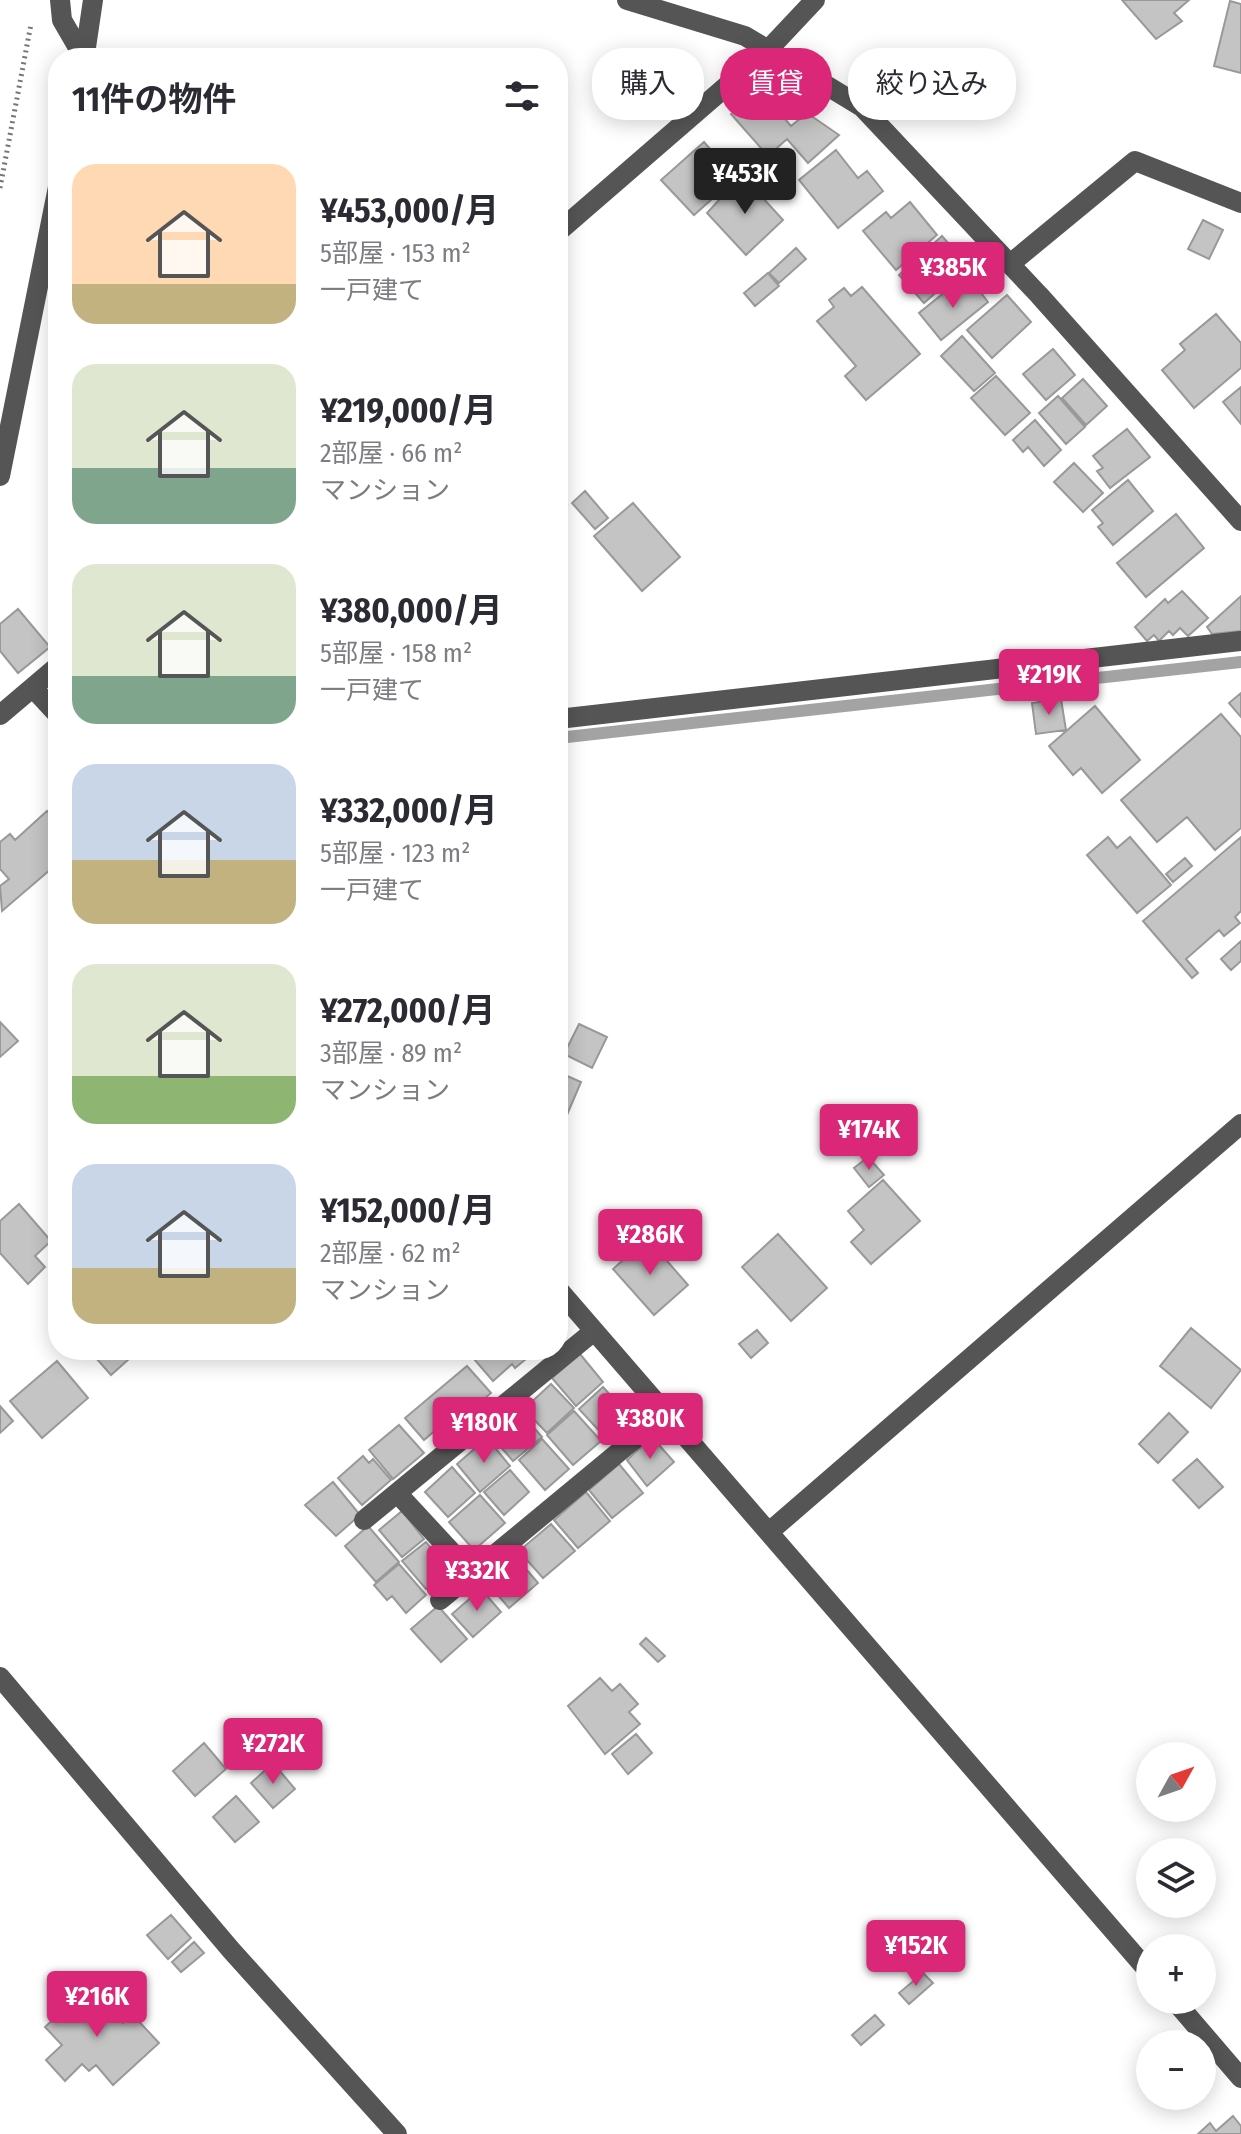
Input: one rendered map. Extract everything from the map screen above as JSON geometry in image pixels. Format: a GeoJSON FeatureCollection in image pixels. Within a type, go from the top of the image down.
{"type":"FeatureCollection","features":[{"type":"Feature","properties":{"kind":"street"},"geometry":{"type":"LineString","coordinates":[[60,0],[62,20],[79,48]]}},
{"type":"Feature","properties":{"kind":"street"},"geometry":{"type":"LineString","coordinates":[[85,48],[93,0]]}},
{"type":"Feature","properties":{"kind":"street"},"geometry":{"type":"LineString","coordinates":[[627,0],[745,36],[765,48]]}},
{"type":"Feature","properties":{"kind":"street"},"geometry":{"type":"LineString","coordinates":[[770,48],[815,0]]}},
{"type":"Feature","properties":{"kind":"street"},"geometry":{"type":"LineString","coordinates":[[832,89],[862,107],[1010,264],[1241,521]]}},
{"type":"Feature","properties":{"kind":"street"},"geometry":{"type":"LineString","coordinates":[[568,223],[720,92]]}},
{"type":"Feature","properties":{"kind":"street"},"geometry":{"type":"LineString","coordinates":[[1010,264],[1135,161],[1241,203]]}},
{"type":"Feature","properties":{"kind":"street"},"geometry":{"type":"LineString","coordinates":[[0,476],[48,237]]}},
{"type":"Feature","properties":{"kind":"street"},"geometry":{"type":"LineString","coordinates":[[568,718],[1241,641]]}},
{"type":"Feature","properties":{"kind":"street"},"geometry":{"type":"LineString","coordinates":[[0,715],[48,675]]}},
{"type":"Feature","properties":{"kind":"street"},"geometry":{"type":"LineString","coordinates":[[33,688],[48,704]]}},
{"type":"Feature","properties":{"kind":"street"},"geometry":{"type":"LineString","coordinates":[[769,1532],[1241,1124]]}},
{"type":"Feature","properties":{"kind":"street"},"geometry":{"type":"LineString","coordinates":[[568,1301],[1136,1957]]}},
{"type":"Feature","properties":{"kind":"street"},"geometry":{"type":"LineString","coordinates":[[568,1353],[594,1331]]}},
{"type":"Feature","properties":{"kind":"street"},"geometry":{"type":"LineString","coordinates":[[364,1520],[559,1360]]}},
{"type":"Feature","properties":{"kind":"street"},"geometry":{"type":"LineString","coordinates":[[440,1600],[666,1413]]}},
{"type":"Feature","properties":{"kind":"street"},"geometry":{"type":"LineString","coordinates":[[398,1494],[472,1574]]}},
{"type":"Feature","properties":{"kind":"street"},"geometry":{"type":"LineString","coordinates":[[0,1677],[231,1950],[397,2134]]}},
{"type":"Feature","properties":{"kind":"street"},"geometry":{"type":"LineString","coordinates":[[1186,2014],[1241,2078]]}},
{"type":"Feature","properties":{"kind":"path"},"geometry":{"type":"LineString","coordinates":[[0,188],[32,16]]}},
{"type":"Feature","properties":{"kind":"building"},"geometry":{"type":"Polygon","coordinates":[[[1122,0],[1189,0],[1174,13],[1182,21],[1156,39],[1122,0]]]}},
{"type":"Feature","properties":{"kind":"building"},"geometry":{"type":"Polygon","coordinates":[[[1230,1],[1241,4],[1241,73],[1214,66],[1230,1]]]}},
{"type":"Feature","properties":{"kind":"building"},"geometry":{"type":"Polygon","coordinates":[[[736,120],[786,120],[791,126],[798,120],[817,120],[839,135],[808,163],[787,139],[768,156],[736,120]]]}},
{"type":"Feature","properties":{"kind":"building"},"geometry":{"type":"Polygon","coordinates":[[[704,142],[729,171],[715,184],[721,191],[694,215],[661,180],[704,142]]]}},
{"type":"Feature","properties":{"kind":"building"},"geometry":{"type":"Polygon","coordinates":[[[836,150],[858,178],[867,171],[883,191],[838,228],[799,180],[836,150]]]}},
{"type":"Feature","properties":{"kind":"building"},"geometry":{"type":"Polygon","coordinates":[[[742,175],[783,220],[746,255],[707,213],[742,175]]]}},
{"type":"Feature","properties":{"kind":"building"},"geometry":{"type":"Polygon","coordinates":[[[910,202],[937,235],[896,270],[863,231],[886,212],[891,218],[910,202]]]}},
{"type":"Feature","properties":{"kind":"building"},"geometry":{"type":"Polygon","coordinates":[[[1203,220],[1223,230],[1209,259],[1188,249],[1203,220]]]}},
{"type":"Feature","properties":{"kind":"building"},"geometry":{"type":"Polygon","coordinates":[[[942,236],[967,265],[924,303],[899,275],[942,236]]]}},
{"type":"Feature","properties":{"kind":"building"},"geometry":{"type":"Polygon","coordinates":[[[796,248],[806,259],[779,283],[769,273],[796,248]]]}},
{"type":"Feature","properties":{"kind":"building"},"geometry":{"type":"Polygon","coordinates":[[[768,273],[779,286],[755,306],[744,293],[768,273]]]}},
{"type":"Feature","properties":{"kind":"building"},"geometry":{"type":"Polygon","coordinates":[[[972,281],[988,302],[941,340],[919,313],[945,292],[950,299],[972,281]]]}},
{"type":"Feature","properties":{"kind":"building"},"geometry":{"type":"Polygon","coordinates":[[[862,287],[920,354],[866,400],[845,376],[856,366],[817,321],[834,307],[829,300],[844,288],[851,296],[862,287]]]}},
{"type":"Feature","properties":{"kind":"building"},"geometry":{"type":"Polygon","coordinates":[[[1007,295],[1031,322],[992,358],[967,330],[1007,295]]]}},
{"type":"Feature","properties":{"kind":"building"},"geometry":{"type":"Polygon","coordinates":[[[1216,314],[1241,343],[1241,368],[1194,408],[1162,370],[1185,350],[1180,344],[1216,314]]]}},
{"type":"Feature","properties":{"kind":"building"},"geometry":{"type":"Polygon","coordinates":[[[962,336],[995,373],[974,391],[941,356],[962,336]]]}},
{"type":"Feature","properties":{"kind":"building"},"geometry":{"type":"Polygon","coordinates":[[[1053,349],[1075,375],[1046,400],[1023,374],[1053,349]]]}},
{"type":"Feature","properties":{"kind":"building"},"geometry":{"type":"Polygon","coordinates":[[[996,376],[1030,413],[1005,435],[971,398],[996,376]]]}},
{"type":"Feature","properties":{"kind":"building"},"geometry":{"type":"Polygon","coordinates":[[[1083,379],[1107,406],[1086,425],[1062,398],[1083,379]]]}},
{"type":"Feature","properties":{"kind":"building"},"geometry":{"type":"Polygon","coordinates":[[[1241,387],[1241,424],[1223,402],[1241,387]]]}},
{"type":"Feature","properties":{"kind":"building"},"geometry":{"type":"Polygon","coordinates":[[[1058,396],[1085,427],[1066,444],[1039,413],[1058,396]]]}},
{"type":"Feature","properties":{"kind":"building"},"geometry":{"type":"Polygon","coordinates":[[[1035,420],[1061,450],[1044,466],[1028,447],[1023,452],[1013,440],[1035,420]]]}},
{"type":"Feature","properties":{"kind":"building"},"geometry":{"type":"Polygon","coordinates":[[[1127,429],[1150,457],[1110,488],[1097,471],[1103,468],[1093,456],[1127,429]]]}},
{"type":"Feature","properties":{"kind":"building"},"geometry":{"type":"Polygon","coordinates":[[[1074,463],[1103,493],[1083,512],[1054,482],[1074,463]]]}},
{"type":"Feature","properties":{"kind":"building"},"geometry":{"type":"Polygon","coordinates":[[[1128,480],[1153,511],[1113,545],[1098,527],[1103,523],[1092,510],[1128,480]]]}},
{"type":"Feature","properties":{"kind":"building"},"geometry":{"type":"Polygon","coordinates":[[[585,491],[608,518],[595,529],[572,503],[585,491]]]}},
{"type":"Feature","properties":{"kind":"building"},"geometry":{"type":"Polygon","coordinates":[[[633,503],[680,557],[642,591],[594,536],[633,503]]]}},
{"type":"Feature","properties":{"kind":"building"},"geometry":{"type":"Polygon","coordinates":[[[1176,514],[1204,548],[1146,597],[1117,563],[1176,514]]]}},
{"type":"Feature","properties":{"kind":"building"},"geometry":{"type":"Polygon","coordinates":[[[1182,591],[1208,618],[1188,636],[1180,628],[1173,635],[1169,631],[1159,641],[1154,635],[1147,641],[1135,627],[1165,599],[1168,603],[1182,591]]]}},
{"type":"Feature","properties":{"kind":"building"},"geometry":{"type":"Polygon","coordinates":[[[1241,596],[1241,631],[1212,634],[1207,627],[1241,596]]]}},
{"type":"Feature","properties":{"kind":"building"},"geometry":{"type":"Polygon","coordinates":[[[18,609],[48,645],[48,649],[18,673],[0,651],[0,624],[18,609]]]}},
{"type":"Feature","properties":{"kind":"building"},"geometry":{"type":"Polygon","coordinates":[[[1241,693],[1241,717],[1229,703],[1241,693]]]}},
{"type":"Feature","properties":{"kind":"building"},"geometry":{"type":"Polygon","coordinates":[[[1061,699],[1066,730],[1036,734],[1032,703],[1061,699]]]}},
{"type":"Feature","properties":{"kind":"building"},"geometry":{"type":"Polygon","coordinates":[[[1095,706],[1140,760],[1102,793],[1081,768],[1073,775],[1049,746],[1095,706]]]}},
{"type":"Feature","properties":{"kind":"building"},"geometry":{"type":"Polygon","coordinates":[[[1221,714],[1241,737],[1241,828],[1215,850],[1187,817],[1157,842],[1121,800],[1221,714]]]}},
{"type":"Feature","properties":{"kind":"building"},"geometry":{"type":"Polygon","coordinates":[[[47,811],[48,872],[2,911],[0,886],[9,879],[0,869],[0,842],[10,834],[15,840],[47,811]]]}},
{"type":"Feature","properties":{"kind":"building"},"geometry":{"type":"Polygon","coordinates":[[[1108,837],[1117,848],[1130,837],[1171,885],[1137,913],[1087,855],[1108,837]]]}},
{"type":"Feature","properties":{"kind":"building"},"geometry":{"type":"Polygon","coordinates":[[[1241,837],[1241,911],[1235,917],[1240,923],[1224,936],[1219,930],[1186,959],[1198,973],[1192,978],[1143,921],[1241,837]]]}},
{"type":"Feature","properties":{"kind":"building"},"geometry":{"type":"Polygon","coordinates":[[[1185,858],[1192,866],[1173,882],[1166,874],[1185,858]]]}},
{"type":"Feature","properties":{"kind":"building"},"geometry":{"type":"Polygon","coordinates":[[[1241,941],[1241,961],[1231,970],[1221,959],[1241,941]]]}},
{"type":"Feature","properties":{"kind":"building"},"geometry":{"type":"Polygon","coordinates":[[[0,1022],[18,1041],[0,1057],[0,1022]]]}},
{"type":"Feature","properties":{"kind":"building"},"geometry":{"type":"Polygon","coordinates":[[[579,1024],[607,1037],[592,1068],[568,1056],[568,1046],[579,1024]]]}},
{"type":"Feature","properties":{"kind":"building"},"geometry":{"type":"Polygon","coordinates":[[[568,1076],[581,1082],[568,1113],[568,1076]]]}},
{"type":"Feature","properties":{"kind":"building"},"geometry":{"type":"Polygon","coordinates":[[[868,1157],[884,1175],[869,1187],[854,1168],[868,1157]]]}},
{"type":"Feature","properties":{"kind":"building"},"geometry":{"type":"Polygon","coordinates":[[[883,1180],[920,1221],[871,1264],[851,1242],[864,1230],[848,1211],[883,1180]]]}},
{"type":"Feature","properties":{"kind":"building"},"geometry":{"type":"Polygon","coordinates":[[[19,1204],[48,1238],[48,1244],[35,1256],[45,1267],[28,1284],[0,1253],[0,1221],[19,1204]]]}},
{"type":"Feature","properties":{"kind":"building"},"geometry":{"type":"Polygon","coordinates":[[[778,1234],[827,1288],[791,1321],[742,1267],[778,1234]]]}},
{"type":"Feature","properties":{"kind":"building"},"geometry":{"type":"Polygon","coordinates":[[[647,1238],[688,1285],[654,1315],[613,1269],[647,1238]]]}},
{"type":"Feature","properties":{"kind":"building"},"geometry":{"type":"Polygon","coordinates":[[[1191,1328],[1241,1370],[1211,1408],[1160,1366],[1191,1328]]]}},
{"type":"Feature","properties":{"kind":"building"},"geometry":{"type":"Polygon","coordinates":[[[757,1330],[768,1343],[751,1358],[739,1344],[757,1330]]]}},
{"type":"Feature","properties":{"kind":"building"},"geometry":{"type":"Polygon","coordinates":[[[580,1354],[603,1382],[576,1406],[552,1378],[580,1354]]]}},
{"type":"Feature","properties":{"kind":"building"},"geometry":{"type":"Polygon","coordinates":[[[98,1360],[128,1360],[111,1375],[98,1360]]]}},
{"type":"Feature","properties":{"kind":"building"},"geometry":{"type":"Polygon","coordinates":[[[475,1360],[525,1360],[515,1368],[512,1364],[493,1381],[475,1360]]]}},
{"type":"Feature","properties":{"kind":"building"},"geometry":{"type":"Polygon","coordinates":[[[57,1361],[88,1398],[42,1438],[10,1401],[57,1361]]]}},
{"type":"Feature","properties":{"kind":"building"},"geometry":{"type":"Polygon","coordinates":[[[467,1366],[491,1393],[443,1434],[438,1428],[424,1440],[405,1418],[467,1366]]]}},
{"type":"Feature","properties":{"kind":"building"},"geometry":{"type":"Polygon","coordinates":[[[551,1384],[574,1408],[547,1433],[524,1409],[551,1384]]]}},
{"type":"Feature","properties":{"kind":"building"},"geometry":{"type":"Polygon","coordinates":[[[603,1387],[629,1416],[605,1437],[579,1409],[603,1387]]]}},
{"type":"Feature","properties":{"kind":"building"},"geometry":{"type":"Polygon","coordinates":[[[0,1406],[13,1421],[0,1433],[0,1406]]]}},
{"type":"Feature","properties":{"kind":"building"},"geometry":{"type":"Polygon","coordinates":[[[574,1411],[601,1441],[573,1465],[547,1435],[574,1411]]]}},
{"type":"Feature","properties":{"kind":"building"},"geometry":{"type":"Polygon","coordinates":[[[520,1412],[542,1437],[513,1461],[491,1436],[520,1412]]]}},
{"type":"Feature","properties":{"kind":"building"},"geometry":{"type":"Polygon","coordinates":[[[1169,1413],[1188,1432],[1158,1463],[1139,1444],[1169,1413]]]}},
{"type":"Feature","properties":{"kind":"building"},"geometry":{"type":"Polygon","coordinates":[[[399,1425],[424,1453],[393,1479],[369,1450],[399,1425]]]}},
{"type":"Feature","properties":{"kind":"building"},"geometry":{"type":"Polygon","coordinates":[[[652,1437],[674,1462],[647,1486],[627,1460],[652,1437]]]}},
{"type":"Feature","properties":{"kind":"building"},"geometry":{"type":"Polygon","coordinates":[[[487,1438],[510,1466],[480,1492],[457,1464],[487,1438]]]}},
{"type":"Feature","properties":{"kind":"building"},"geometry":{"type":"Polygon","coordinates":[[[542,1439],[569,1469],[545,1490],[519,1460],[542,1439]]]}},
{"type":"Feature","properties":{"kind":"building"},"geometry":{"type":"Polygon","coordinates":[[[363,1456],[369,1463],[373,1459],[391,1480],[362,1505],[338,1478],[363,1456]]]}},
{"type":"Feature","properties":{"kind":"building"},"geometry":{"type":"Polygon","coordinates":[[[1197,1459],[1223,1487],[1199,1508],[1173,1480],[1197,1459]]]}},
{"type":"Feature","properties":{"kind":"building"},"geometry":{"type":"Polygon","coordinates":[[[619,1464],[643,1493],[612,1518],[589,1490],[619,1464]]]}},
{"type":"Feature","properties":{"kind":"building"},"geometry":{"type":"Polygon","coordinates":[[[452,1467],[475,1493],[448,1517],[425,1492],[452,1467]]]}},
{"type":"Feature","properties":{"kind":"building"},"geometry":{"type":"Polygon","coordinates":[[[510,1470],[529,1492],[504,1515],[484,1492],[510,1470]]]}},
{"type":"Feature","properties":{"kind":"building"},"geometry":{"type":"Polygon","coordinates":[[[333,1482],[360,1515],[336,1536],[305,1505],[333,1482]]]}},
{"type":"Feature","properties":{"kind":"building"},"geometry":{"type":"Polygon","coordinates":[[[586,1492],[610,1521],[578,1548],[554,1520],[586,1492]]]}},
{"type":"Feature","properties":{"kind":"building"},"geometry":{"type":"Polygon","coordinates":[[[480,1495],[505,1523],[474,1550],[449,1522],[480,1495]]]}},
{"type":"Feature","properties":{"kind":"building"},"geometry":{"type":"Polygon","coordinates":[[[402,1511],[424,1539],[402,1557],[379,1530],[402,1511]]]}},
{"type":"Feature","properties":{"kind":"building"},"geometry":{"type":"Polygon","coordinates":[[[551,1524],[575,1551],[543,1578],[519,1551],[551,1524]]]}},
{"type":"Feature","properties":{"kind":"building"},"geometry":{"type":"Polygon","coordinates":[[[368,1526],[399,1562],[376,1582],[345,1546],[368,1526]]]}},
{"type":"Feature","properties":{"kind":"building"},"geometry":{"type":"Polygon","coordinates":[[[426,1542],[449,1569],[426,1589],[402,1561],[426,1542]]]}},
{"type":"Feature","properties":{"kind":"building"},"geometry":{"type":"Polygon","coordinates":[[[513,1554],[538,1583],[509,1608],[484,1579],[513,1554]]]}},
{"type":"Feature","properties":{"kind":"building"},"geometry":{"type":"Polygon","coordinates":[[[399,1564],[426,1595],[406,1613],[392,1596],[387,1600],[374,1585],[399,1564]]]}},
{"type":"Feature","properties":{"kind":"building"},"geometry":{"type":"Polygon","coordinates":[[[481,1589],[501,1612],[473,1637],[452,1614],[481,1589]]]}},
{"type":"Feature","properties":{"kind":"building"},"geometry":{"type":"Polygon","coordinates":[[[438,1606],[467,1639],[441,1662],[411,1629],[438,1606]]]}},
{"type":"Feature","properties":{"kind":"building"},"geometry":{"type":"Polygon","coordinates":[[[646,1638],[665,1656],[658,1662],[640,1644],[646,1638]]]}},
{"type":"Feature","properties":{"kind":"building"},"geometry":{"type":"Polygon","coordinates":[[[600,1678],[612,1691],[620,1684],[638,1704],[629,1712],[640,1724],[605,1754],[568,1706],[600,1678]]]}},
{"type":"Feature","properties":{"kind":"building"},"geometry":{"type":"Polygon","coordinates":[[[636,1734],[652,1753],[628,1774],[612,1754],[636,1734]]]}},
{"type":"Feature","properties":{"kind":"building"},"geometry":{"type":"Polygon","coordinates":[[[204,1743],[226,1769],[195,1796],[173,1771],[204,1743]]]}},
{"type":"Feature","properties":{"kind":"building"},"geometry":{"type":"Polygon","coordinates":[[[273,1763],[295,1789],[273,1808],[251,1783],[273,1763]]]}},
{"type":"Feature","properties":{"kind":"building"},"geometry":{"type":"Polygon","coordinates":[[[236,1796],[259,1822],[235,1842],[213,1817],[236,1796]]]}},
{"type":"Feature","properties":{"kind":"building"},"geometry":{"type":"Polygon","coordinates":[[[171,1915],[191,1938],[168,1959],[147,1935],[171,1915]]]}},
{"type":"Feature","properties":{"kind":"building"},"geometry":{"type":"Polygon","coordinates":[[[194,1942],[204,1953],[181,1972],[172,1962],[194,1942]]]}},
{"type":"Feature","properties":{"kind":"building"},"geometry":{"type":"Polygon","coordinates":[[[923,1973],[933,1983],[909,2004],[899,1993],[923,1973]]]}},
{"type":"Feature","properties":{"kind":"building"},"geometry":{"type":"Polygon","coordinates":[[[89,1986],[123,2023],[133,2015],[159,2043],[113,2085],[96,2065],[89,2071],[82,2064],[65,2081],[46,2060],[62,2045],[45,2027],[89,1986]]]}},
{"type":"Feature","properties":{"kind":"building"},"geometry":{"type":"Polygon","coordinates":[[[875,2015],[884,2025],[861,2045],[852,2035],[875,2015]]]}},
{"type":"Feature","properties":{"kind":"building"},"geometry":{"type":"Polygon","coordinates":[[[1233,2116],[1241,2126],[1241,2134],[1198,2134],[1210,2123],[1216,2131],[1233,2116]]]}},
{"type":"Feature","properties":{"kind":"waterway"},"geometry":{"type":"LineString","coordinates":[[568,737],[1241,662]]}}]}
